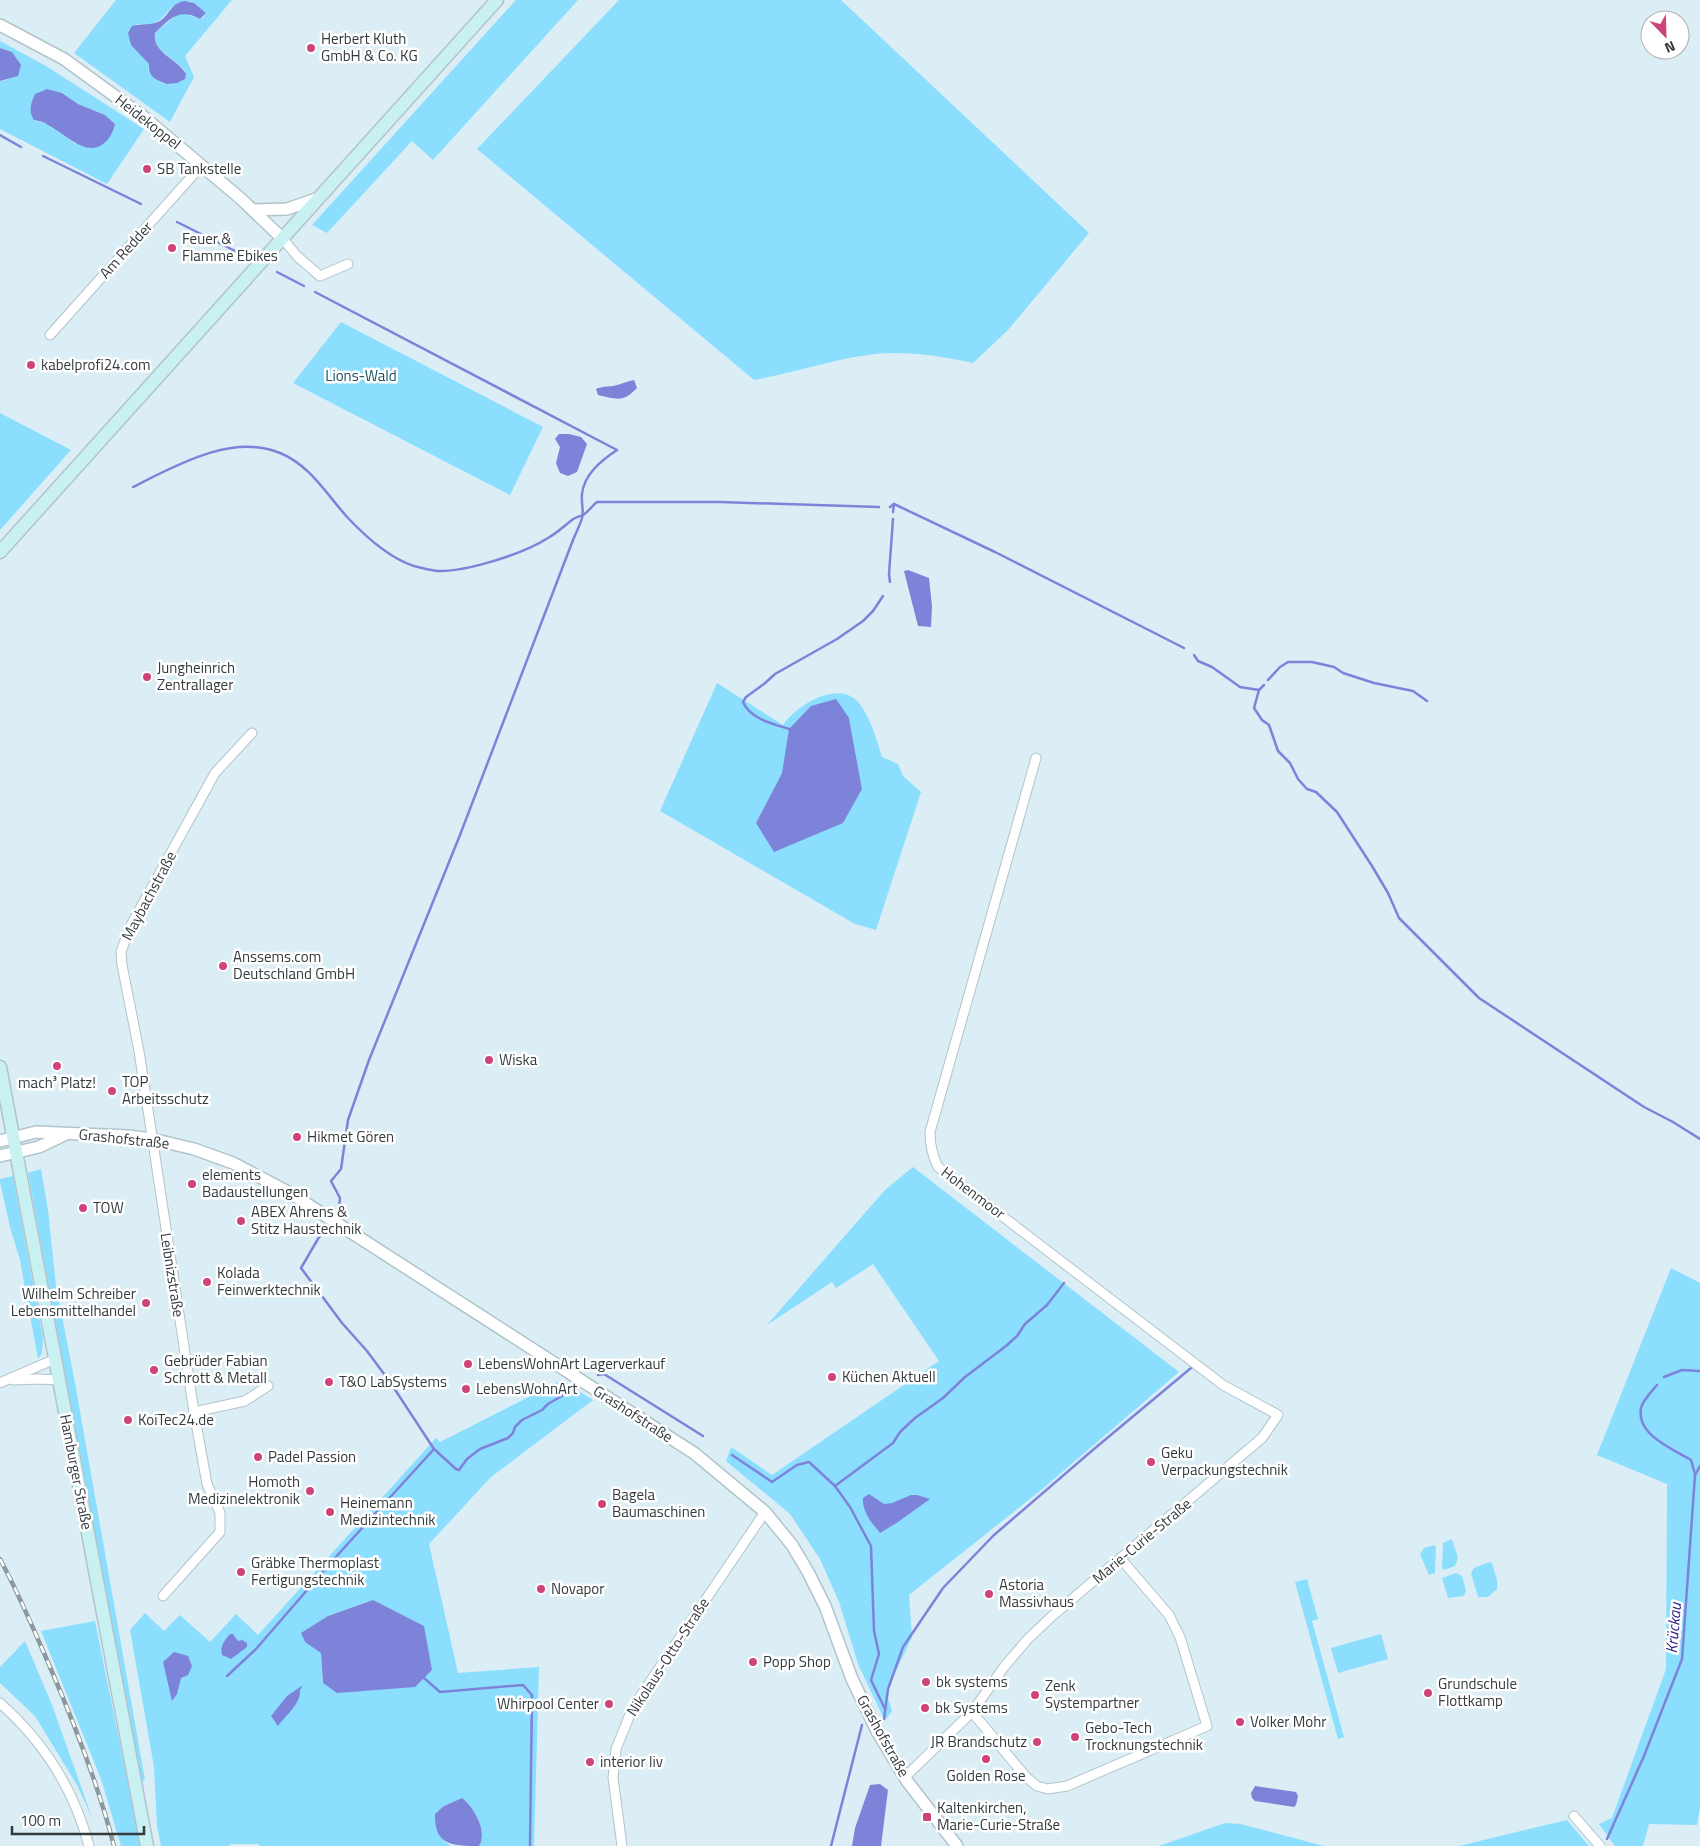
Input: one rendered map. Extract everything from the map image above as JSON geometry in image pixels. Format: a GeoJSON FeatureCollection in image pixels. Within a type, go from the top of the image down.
{"type":"FeatureCollection","features":[{"type":"Feature","properties":{"kind":"main road"},"geometry":{"type":"LineString","coordinates":[[0,552],[497,0]]}},
{"type":"Feature","properties":{"kind":"main road","name":"Hamburger Straße"},"geometry":{"type":"LineString","coordinates":[[0,1067],[147,1846]]}},
{"type":"Feature","properties":{"kind":"main road","name":"Hamburger Straße"},"geometry":{"type":"LineString","coordinates":[[0,1117],[6,1098]]}},
{"type":"Feature","properties":{"kind":"street","name":"Heidekoppel"},"geometry":{"type":"LineString","coordinates":[[0,25],[64,59],[145,118],[202,165],[283,238]]}},
{"type":"Feature","properties":{"kind":"street","name":"Am Redder"},"geometry":{"type":"LineString","coordinates":[[50,336],[202,165]]}},
{"type":"Feature","properties":{"kind":"street"},"geometry":{"type":"LineString","coordinates":[[253,210],[287,210],[319,198]]}},
{"type":"Feature","properties":{"kind":"street"},"geometry":{"type":"LineString","coordinates":[[283,238],[297,256],[320,276],[348,264]]}},
{"type":"Feature","properties":{"kind":"street","name":"Maybachstraße"},"geometry":{"type":"LineString","coordinates":[[152,1139],[139,1051],[121,952],[130,927],[215,773],[252,733]]}},
{"type":"Feature","properties":{"kind":"street","name":"Hohenmoor"},"geometry":{"type":"LineString","coordinates":[[1036,758],[930,1132],[930,1144],[934,1159],[938,1167],[1224,1385],[1278,1415]]}},
{"type":"Feature","properties":{"kind":"street","name":"Grashofstraße"},"geometry":{"type":"LineString","coordinates":[[0,1140],[36,1132],[128,1136],[152,1139],[233,1163],[290,1193],[694,1453],[765,1512],[792,1545],[825,1606],[852,1679],[878,1733],[905,1777],[957,1846]]}},
{"type":"Feature","properties":{"kind":"street","name":"Grashofstraße"},"geometry":{"type":"LineString","coordinates":[[0,1156],[39,1147],[66,1134]]}},
{"type":"Feature","properties":{"kind":"street","name":"Leibnizstraße"},"geometry":{"type":"LineString","coordinates":[[152,1139],[194,1412],[207,1484],[220,1513],[220,1532],[163,1596]]}},
{"type":"Feature","properties":{"kind":"street"},"geometry":{"type":"LineString","coordinates":[[4,1382],[55,1358]]}},
{"type":"Feature","properties":{"kind":"street"},"geometry":{"type":"LineString","coordinates":[[4,1382],[39,1379],[59,1380]]}},
{"type":"Feature","properties":{"kind":"street"},"geometry":{"type":"LineString","coordinates":[[194,1412],[245,1400],[268,1386]]}},
{"type":"Feature","properties":{"kind":"street","name":"Marie-Curie-Straße"},"geometry":{"type":"LineString","coordinates":[[905,1777],[972,1712],[1004,1667],[1050,1617],[1262,1438],[1278,1415]]}},
{"type":"Feature","properties":{"kind":"street","name":"Nikolaus-Otto-Straße"},"geometry":{"type":"LineString","coordinates":[[622,1846],[613,1778],[616,1749],[633,1707],[765,1512]]}},
{"type":"Feature","properties":{"kind":"street"},"geometry":{"type":"LineString","coordinates":[[972,1712],[1026,1776],[1037,1786],[1048,1789],[1067,1786],[1206,1726],[1180,1637],[1174,1624],[1169,1615],[1121,1558]]}},
{"type":"Feature","properties":{"kind":"street"},"geometry":{"type":"LineString","coordinates":[[0,1703],[39,1743],[61,1776],[72,1796],[89,1846]]}},
{"type":"Feature","properties":{"kind":"street"},"geometry":{"type":"LineString","coordinates":[[1574,1816],[1600,1846]]}},
{"type":"Feature","properties":{"kind":"green space"},"geometry":{"type":"Polygon","coordinates":[[[116,0],[232,0],[185,56],[194,77],[170,122],[74,53],[116,0]],[[190,1],[172,7],[160,20],[150,25],[137,24],[131,45],[147,60],[149,70],[155,79],[164,83],[178,82],[183,80],[185,71],[157,45],[155,33],[176,15],[182,13],[202,19],[206,13],[190,1]]]}},
{"type":"Feature","properties":{"kind":"green space"},"geometry":{"type":"Polygon","coordinates":[[[516,0],[578,0],[433,160],[412,141],[327,233],[312,225],[516,0]]]}},
{"type":"Feature","properties":{"kind":"green space"},"geometry":{"type":"Polygon","coordinates":[[[619,0],[841,0],[1089,233],[1008,330],[973,363],[923,355],[875,354],[754,380],[477,149],[619,0]]]}},
{"type":"Feature","properties":{"kind":"green space"},"geometry":{"type":"Polygon","coordinates":[[[0,41],[46,66],[144,129],[107,184],[0,129],[0,81],[7,80],[12,52],[0,48],[0,41]],[[62,93],[34,120],[50,125],[74,143],[90,148],[115,124],[105,115],[78,104],[62,93]]]}},
{"type":"Feature","properties":{"kind":"green space","name":"Lions-Wald"},"geometry":{"type":"Polygon","coordinates":[[[341,322],[543,427],[510,495],[293,383],[341,322]]]}},
{"type":"Feature","properties":{"kind":"green space"},"geometry":{"type":"Polygon","coordinates":[[[0,413],[71,450],[0,530],[0,413]]]}},
{"type":"Feature","properties":{"kind":"green space"},"geometry":{"type":"Polygon","coordinates":[[[717,683],[783,725],[798,710],[819,698],[830,694],[851,696],[859,703],[867,715],[882,757],[898,764],[903,776],[921,792],[876,930],[855,924],[660,811],[717,683]],[[849,718],[782,773],[756,823],[774,851],[802,839],[862,789],[849,718]]]}},
{"type":"Feature","properties":{"kind":"green space"},"geometry":{"type":"Polygon","coordinates":[[[913,1167],[1179,1372],[1040,1491],[909,1595],[912,1637],[886,1692],[892,1711],[885,1721],[858,1664],[839,1602],[820,1559],[790,1514],[726,1461],[731,1447],[772,1475],[939,1361],[873,1264],[836,1288],[832,1282],[767,1325],[885,1190],[913,1167]]]}},
{"type":"Feature","properties":{"kind":"green space"},"geometry":{"type":"Polygon","coordinates":[[[41,1169],[48,1210],[56,1286],[75,1383],[145,1780],[143,1781],[140,1780],[28,1173],[41,1169]]]}},
{"type":"Feature","properties":{"kind":"green space"},"geometry":{"type":"Polygon","coordinates":[[[13,1176],[43,1338],[42,1353],[38,1359],[20,1260],[0,1182],[0,1179],[13,1176]]]}},
{"type":"Feature","properties":{"kind":"green space"},"geometry":{"type":"Polygon","coordinates":[[[1671,1268],[1700,1283],[1700,1808],[1697,1825],[1649,1824],[1643,1846],[1615,1846],[1599,1824],[1612,1818],[1666,1669],[1667,1484],[1597,1455],[1671,1268]]]}},
{"type":"Feature","properties":{"kind":"green space"},"geometry":{"type":"Polygon","coordinates":[[[562,1380],[593,1400],[491,1477],[429,1544],[458,1673],[539,1667],[534,1846],[479,1846],[482,1834],[481,1827],[475,1813],[462,1798],[444,1806],[444,1841],[451,1846],[260,1846],[258,1844],[231,1844],[228,1846],[161,1846],[157,1826],[154,1767],[130,1630],[145,1613],[164,1631],[180,1615],[210,1642],[236,1614],[258,1635],[436,1438],[440,1442],[562,1380]],[[373,1600],[328,1616],[321,1653],[323,1683],[373,1600]]]}},
{"type":"Feature","properties":{"kind":"green space"},"geometry":{"type":"Polygon","coordinates":[[[1452,1539],[1458,1558],[1455,1566],[1444,1570],[1442,1568],[1443,1543],[1452,1539]]]}},
{"type":"Feature","properties":{"kind":"green space"},"geometry":{"type":"Polygon","coordinates":[[[1434,1545],[1436,1547],[1435,1573],[1429,1575],[1420,1554],[1424,1548],[1434,1545]]]}},
{"type":"Feature","properties":{"kind":"green space"},"geometry":{"type":"Polygon","coordinates":[[[1489,1562],[1492,1563],[1497,1580],[1497,1589],[1488,1597],[1478,1597],[1471,1573],[1474,1568],[1489,1562]]]}},
{"type":"Feature","properties":{"kind":"green space"},"geometry":{"type":"Polygon","coordinates":[[[1456,1573],[1462,1576],[1466,1591],[1464,1596],[1448,1598],[1442,1578],[1456,1573]]]}},
{"type":"Feature","properties":{"kind":"green space"},"geometry":{"type":"Polygon","coordinates":[[[1307,1579],[1318,1619],[1312,1621],[1344,1737],[1338,1739],[1295,1582],[1307,1579]]]}},
{"type":"Feature","properties":{"kind":"green space"},"geometry":{"type":"Polygon","coordinates":[[[95,1621],[140,1846],[121,1846],[101,1779],[41,1631],[95,1621]]]}},
{"type":"Feature","properties":{"kind":"green space"},"geometry":{"type":"Polygon","coordinates":[[[1381,1634],[1388,1659],[1338,1673],[1331,1648],[1381,1634]]]}},
{"type":"Feature","properties":{"kind":"green space"},"geometry":{"type":"Polygon","coordinates":[[[25,1641],[52,1705],[93,1820],[77,1785],[35,1716],[0,1683],[0,1667],[25,1641]]]}},
{"type":"Feature","properties":{"kind":"green space"},"geometry":{"type":"Polygon","coordinates":[[[1567,1820],[1589,1846],[1459,1846],[1567,1820]]]}},
{"type":"Feature","properties":{"kind":"green space"},"geometry":{"type":"Polygon","coordinates":[[[1225,1823],[1241,1824],[1324,1846],[1159,1846],[1225,1823]]]}},
{"type":"Feature","properties":{"kind":"water"},"geometry":{"type":"Polygon","coordinates":[[[185,1],[194,3],[206,13],[200,19],[186,14],[176,16],[155,33],[157,46],[186,74],[185,79],[177,83],[167,84],[151,75],[149,64],[131,45],[128,33],[132,26],[160,21],[174,6],[185,1]]]}},
{"type":"Feature","properties":{"kind":"water"},"geometry":{"type":"Polygon","coordinates":[[[0,48],[12,52],[21,65],[18,76],[0,81],[0,48]]]}},
{"type":"Feature","properties":{"kind":"water"},"geometry":{"type":"Polygon","coordinates":[[[47,89],[62,93],[78,104],[105,115],[115,124],[109,138],[102,145],[94,148],[86,147],[70,140],[45,123],[34,120],[31,104],[35,94],[47,89]]]}},
{"type":"Feature","properties":{"kind":"water"},"geometry":{"type":"Polygon","coordinates":[[[634,380],[637,388],[628,396],[619,399],[598,395],[596,389],[616,385],[634,380]]]}},
{"type":"Feature","properties":{"kind":"water"},"geometry":{"type":"Polygon","coordinates":[[[559,434],[581,437],[587,444],[577,472],[568,476],[560,473],[556,463],[560,447],[555,439],[559,434]]]}},
{"type":"Feature","properties":{"kind":"water"},"geometry":{"type":"Polygon","coordinates":[[[908,570],[929,578],[932,606],[931,627],[918,626],[904,571],[908,570]]]}},
{"type":"Feature","properties":{"kind":"water"},"geometry":{"type":"Polygon","coordinates":[[[836,699],[849,718],[862,789],[843,823],[774,852],[756,823],[782,773],[789,729],[811,706],[836,699]]]}},
{"type":"Feature","properties":{"kind":"water"},"geometry":{"type":"Polygon","coordinates":[[[869,1494],[884,1504],[892,1503],[911,1495],[930,1499],[880,1533],[864,1508],[863,1498],[869,1494]]]}},
{"type":"Feature","properties":{"kind":"water"},"geometry":{"type":"Polygon","coordinates":[[[373,1600],[424,1626],[432,1670],[415,1687],[337,1693],[323,1683],[321,1653],[305,1642],[301,1633],[328,1616],[373,1600]]]}},
{"type":"Feature","properties":{"kind":"water"},"geometry":{"type":"Polygon","coordinates":[[[230,1634],[233,1634],[238,1641],[242,1640],[247,1643],[247,1647],[231,1659],[222,1655],[223,1644],[230,1634]]]}},
{"type":"Feature","properties":{"kind":"water"},"geometry":{"type":"Polygon","coordinates":[[[174,1652],[188,1656],[192,1666],[188,1675],[181,1678],[177,1694],[172,1701],[163,1662],[174,1652]]]}},
{"type":"Feature","properties":{"kind":"water"},"geometry":{"type":"Polygon","coordinates":[[[303,1685],[296,1705],[278,1726],[271,1716],[287,1696],[303,1685]]]}},
{"type":"Feature","properties":{"kind":"water"},"geometry":{"type":"Polygon","coordinates":[[[880,1784],[888,1790],[881,1846],[852,1846],[855,1828],[870,1785],[880,1784]]]}},
{"type":"Feature","properties":{"kind":"water"},"geometry":{"type":"Polygon","coordinates":[[[1255,1786],[1296,1792],[1298,1796],[1296,1805],[1294,1807],[1255,1801],[1251,1793],[1255,1786]]]}},
{"type":"Feature","properties":{"kind":"water"},"geometry":{"type":"Polygon","coordinates":[[[462,1798],[475,1813],[481,1827],[482,1834],[479,1846],[447,1842],[438,1832],[435,1814],[444,1806],[462,1798]]]}},
{"type":"Feature","properties":{"kind":"waterway"},"geometry":{"type":"LineString","coordinates":[[0,135],[21,147]]}},
{"type":"Feature","properties":{"kind":"waterway"},"geometry":{"type":"LineString","coordinates":[[43,156],[141,204]]}},
{"type":"Feature","properties":{"kind":"waterway"},"geometry":{"type":"LineString","coordinates":[[177,222],[241,254]]}},
{"type":"Feature","properties":{"kind":"waterway"},"geometry":{"type":"LineString","coordinates":[[277,272],[304,286]]}},
{"type":"Feature","properties":{"kind":"waterway"},"geometry":{"type":"LineString","coordinates":[[315,292],[617,450],[595,468],[583,487],[583,515],[460,835],[369,1060],[348,1120],[341,1169],[331,1181],[340,1198],[339,1210]]}},
{"type":"Feature","properties":{"kind":"waterway"},"geometry":{"type":"LineString","coordinates":[[133,487],[185,462],[223,449],[262,448],[280,453],[300,465],[317,481],[355,525],[387,552],[414,566],[437,571],[463,569],[494,561],[524,550],[551,536],[573,519],[585,514],[597,502],[720,502],[879,507]]}},
{"type":"Feature","properties":{"kind":"waterway"},"geometry":{"type":"LineString","coordinates":[[890,507],[894,504],[995,552],[1184,648]]}},
{"type":"Feature","properties":{"kind":"waterway"},"geometry":{"type":"LineString","coordinates":[[893,512],[894,504]]}},
{"type":"Feature","properties":{"kind":"waterway"},"geometry":{"type":"LineString","coordinates":[[890,582],[893,519]]}},
{"type":"Feature","properties":{"kind":"waterway"},"geometry":{"type":"LineString","coordinates":[[789,729],[770,723],[751,713],[743,702],[746,697],[775,674],[837,639],[863,621],[873,611],[883,596]]}},
{"type":"Feature","properties":{"kind":"waterway"},"geometry":{"type":"LineString","coordinates":[[1194,655],[1198,661],[1212,667],[1240,687],[1259,690]]}},
{"type":"Feature","properties":{"kind":"waterway"},"geometry":{"type":"LineString","coordinates":[[1268,680],[1280,667],[1288,662],[1312,662],[1334,667],[1343,673],[1374,683],[1413,691],[1427,701]]}},
{"type":"Feature","properties":{"kind":"waterway"},"geometry":{"type":"LineString","coordinates":[[1264,685],[1259,690],[1254,708],[1262,720],[1269,725],[1278,751],[1290,763],[1298,779],[1307,789],[1316,792],[1337,812],[1388,893],[1399,918],[1479,998],[1644,1107],[1700,1139]]}},
{"type":"Feature","properties":{"kind":"waterway"},"geometry":{"type":"LineString","coordinates":[[325,1227],[301,1268],[342,1323],[367,1351],[390,1382],[434,1449]]}},
{"type":"Feature","properties":{"kind":"waterway"},"geometry":{"type":"LineString","coordinates":[[835,1486],[893,1443],[900,1432],[915,1418],[943,1398],[965,1377],[1006,1346],[1017,1336],[1025,1324],[1047,1305],[1064,1283]]}},
{"type":"Feature","properties":{"kind":"waterway"},"geometry":{"type":"LineString","coordinates":[[884,1719],[888,1689],[903,1647],[943,1588],[994,1535],[1191,1368]]}},
{"type":"Feature","properties":{"kind":"waterway"},"geometry":{"type":"LineString","coordinates":[[1664,1377],[1682,1370],[1700,1371]]}},
{"type":"Feature","properties":{"kind":"waterway"},"geometry":{"type":"LineString","coordinates":[[598,1375],[604,1374],[703,1436]]}},
{"type":"Feature","properties":{"kind":"waterway"},"geometry":{"type":"LineString","coordinates":[[1657,1385],[1641,1408],[1641,1418],[1644,1426],[1657,1440],[1691,1460],[1695,1474]]}},
{"type":"Feature","properties":{"kind":"waterway"},"geometry":{"type":"LineString","coordinates":[[227,1676],[256,1649],[334,1559],[434,1449],[459,1470],[467,1459],[480,1449],[508,1438],[522,1420],[542,1410],[548,1404],[572,1390]]}},
{"type":"Feature","properties":{"kind":"waterway"},"geometry":{"type":"LineString","coordinates":[[732,1455],[772,1482],[797,1465],[809,1462],[835,1486],[850,1507],[871,1546],[874,1631],[879,1654],[871,1680],[885,1709]]}},
{"type":"Feature","properties":{"kind":"waterway","name":"Krückau"},"geometry":{"type":"LineString","coordinates":[[1607,1839],[1644,1756],[1682,1659],[1695,1475],[1700,1466]]}},
{"type":"Feature","properties":{"kind":"waterway"},"geometry":{"type":"LineString","coordinates":[[424,1678],[440,1692],[523,1685],[532,1695],[530,1846]]}},
{"type":"Feature","properties":{"kind":"waterway"},"geometry":{"type":"LineString","coordinates":[[831,1846],[862,1725]]}},
{"type":"Feature","properties":{"kind":"railway"},"geometry":{"type":"LineString","coordinates":[[0,1559],[14,1585],[68,1711],[93,1777],[114,1846]]}},
{"type":"Feature","properties":{"kind":"place","name":"Herbert Kluth GmbH & Co. KG"},"geometry":{"type":"Point","coordinates":[311,48]}},
{"type":"Feature","properties":{"kind":"place","name":"SB Tankstelle"},"geometry":{"type":"Point","coordinates":[147,169]}},
{"type":"Feature","properties":{"kind":"place","name":"Feuer & Flamme Ebikes"},"geometry":{"type":"Point","coordinates":[172,248]}},
{"type":"Feature","properties":{"kind":"place","name":"kabelprofi24.com"},"geometry":{"type":"Point","coordinates":[31,365]}},
{"type":"Feature","properties":{"kind":"place","name":"Jungheinrich Zentrallager"},"geometry":{"type":"Point","coordinates":[147,677]}},
{"type":"Feature","properties":{"kind":"place","name":"Anssems.com Deutschland GmbH"},"geometry":{"type":"Point","coordinates":[223,966]}},
{"type":"Feature","properties":{"kind":"place","name":"Wiska"},"geometry":{"type":"Point","coordinates":[489,1060]}},
{"type":"Feature","properties":{"kind":"place","name":"mach³ Platz!"},"geometry":{"type":"Point","coordinates":[57,1066]}},
{"type":"Feature","properties":{"kind":"place","name":"TOP Arbeitsschutz"},"geometry":{"type":"Point","coordinates":[112,1091]}},
{"type":"Feature","properties":{"kind":"place","name":"Hikmet Gören"},"geometry":{"type":"Point","coordinates":[297,1137]}},
{"type":"Feature","properties":{"kind":"place","name":"elements Badaustellungen"},"geometry":{"type":"Point","coordinates":[192,1184]}},
{"type":"Feature","properties":{"kind":"place","name":"TOW"},"geometry":{"type":"Point","coordinates":[83,1208]}},
{"type":"Feature","properties":{"kind":"place","name":"ABEX Ahrens & Stitz Haustechnik"},"geometry":{"type":"Point","coordinates":[241,1221]}},
{"type":"Feature","properties":{"kind":"place","name":"Kolada Feinwerktechnik"},"geometry":{"type":"Point","coordinates":[207,1282]}},
{"type":"Feature","properties":{"kind":"place","name":"Wilhelm Schreiber Lebensmittelhandel"},"geometry":{"type":"Point","coordinates":[146,1303]}},
{"type":"Feature","properties":{"kind":"place","name":"LebensWohnArt Lagerverkauf"},"geometry":{"type":"Point","coordinates":[468,1364]}},
{"type":"Feature","properties":{"kind":"place","name":"Gebrüder Fabian Schrott & Metall"},"geometry":{"type":"Point","coordinates":[154,1370]}},
{"type":"Feature","properties":{"kind":"place","name":"Küchen Aktuell"},"geometry":{"type":"Point","coordinates":[832,1377]}},
{"type":"Feature","properties":{"kind":"place","name":"T&O LabSystems"},"geometry":{"type":"Point","coordinates":[329,1382]}},
{"type":"Feature","properties":{"kind":"place","name":"LebensWohnArt"},"geometry":{"type":"Point","coordinates":[466,1389]}},
{"type":"Feature","properties":{"kind":"place","name":"KoiTec24.de"},"geometry":{"type":"Point","coordinates":[128,1420]}},
{"type":"Feature","properties":{"kind":"place","name":"Padel Passion"},"geometry":{"type":"Point","coordinates":[258,1457]}},
{"type":"Feature","properties":{"kind":"place","name":"Geku Verpackungstechnik"},"geometry":{"type":"Point","coordinates":[1151,1462]}},
{"type":"Feature","properties":{"kind":"place","name":"Homoth Medizinelektronik"},"geometry":{"type":"Point","coordinates":[310,1491]}},
{"type":"Feature","properties":{"kind":"place","name":"Bagela Baumaschinen"},"geometry":{"type":"Point","coordinates":[602,1504]}},
{"type":"Feature","properties":{"kind":"place","name":"Heinemann Medizintechnik"},"geometry":{"type":"Point","coordinates":[330,1512]}},
{"type":"Feature","properties":{"kind":"place","name":"Gräbke Thermoplast Fertigungstechnik"},"geometry":{"type":"Point","coordinates":[241,1572]}},
{"type":"Feature","properties":{"kind":"place","name":"Novapor"},"geometry":{"type":"Point","coordinates":[541,1589]}},
{"type":"Feature","properties":{"kind":"place","name":"Astoria Massivhaus"},"geometry":{"type":"Point","coordinates":[989,1594]}},
{"type":"Feature","properties":{"kind":"place","name":"Popp Shop"},"geometry":{"type":"Point","coordinates":[753,1662]}},
{"type":"Feature","properties":{"kind":"place","name":"bk systems"},"geometry":{"type":"Point","coordinates":[926,1682]}},
{"type":"Feature","properties":{"kind":"place","name":"Grundschule Flottkamp"},"geometry":{"type":"Point","coordinates":[1428,1693]}},
{"type":"Feature","properties":{"kind":"place","name":"Zenk Systempartner"},"geometry":{"type":"Point","coordinates":[1035,1695]}},
{"type":"Feature","properties":{"kind":"place","name":"Whirpool Center"},"geometry":{"type":"Point","coordinates":[609,1704]}},
{"type":"Feature","properties":{"kind":"place","name":"bk Systems"},"geometry":{"type":"Point","coordinates":[925,1708]}},
{"type":"Feature","properties":{"kind":"place","name":"Volker Mohr"},"geometry":{"type":"Point","coordinates":[1240,1722]}},
{"type":"Feature","properties":{"kind":"place","name":"Gebo-Tech Trocknungstechnik"},"geometry":{"type":"Point","coordinates":[1075,1737]}},
{"type":"Feature","properties":{"kind":"place","name":"JR Brandschutz"},"geometry":{"type":"Point","coordinates":[1037,1742]}},
{"type":"Feature","properties":{"kind":"place","name":"Golden Rose"},"geometry":{"type":"Point","coordinates":[986,1759]}},
{"type":"Feature","properties":{"kind":"place","name":"interior liv"},"geometry":{"type":"Point","coordinates":[590,1762]}},
{"type":"Feature","properties":{"kind":"place","name":"Kaltenkirchen, Marie-Curie-Straße"},"geometry":{"type":"Point","coordinates":[927,1817]}}]}
